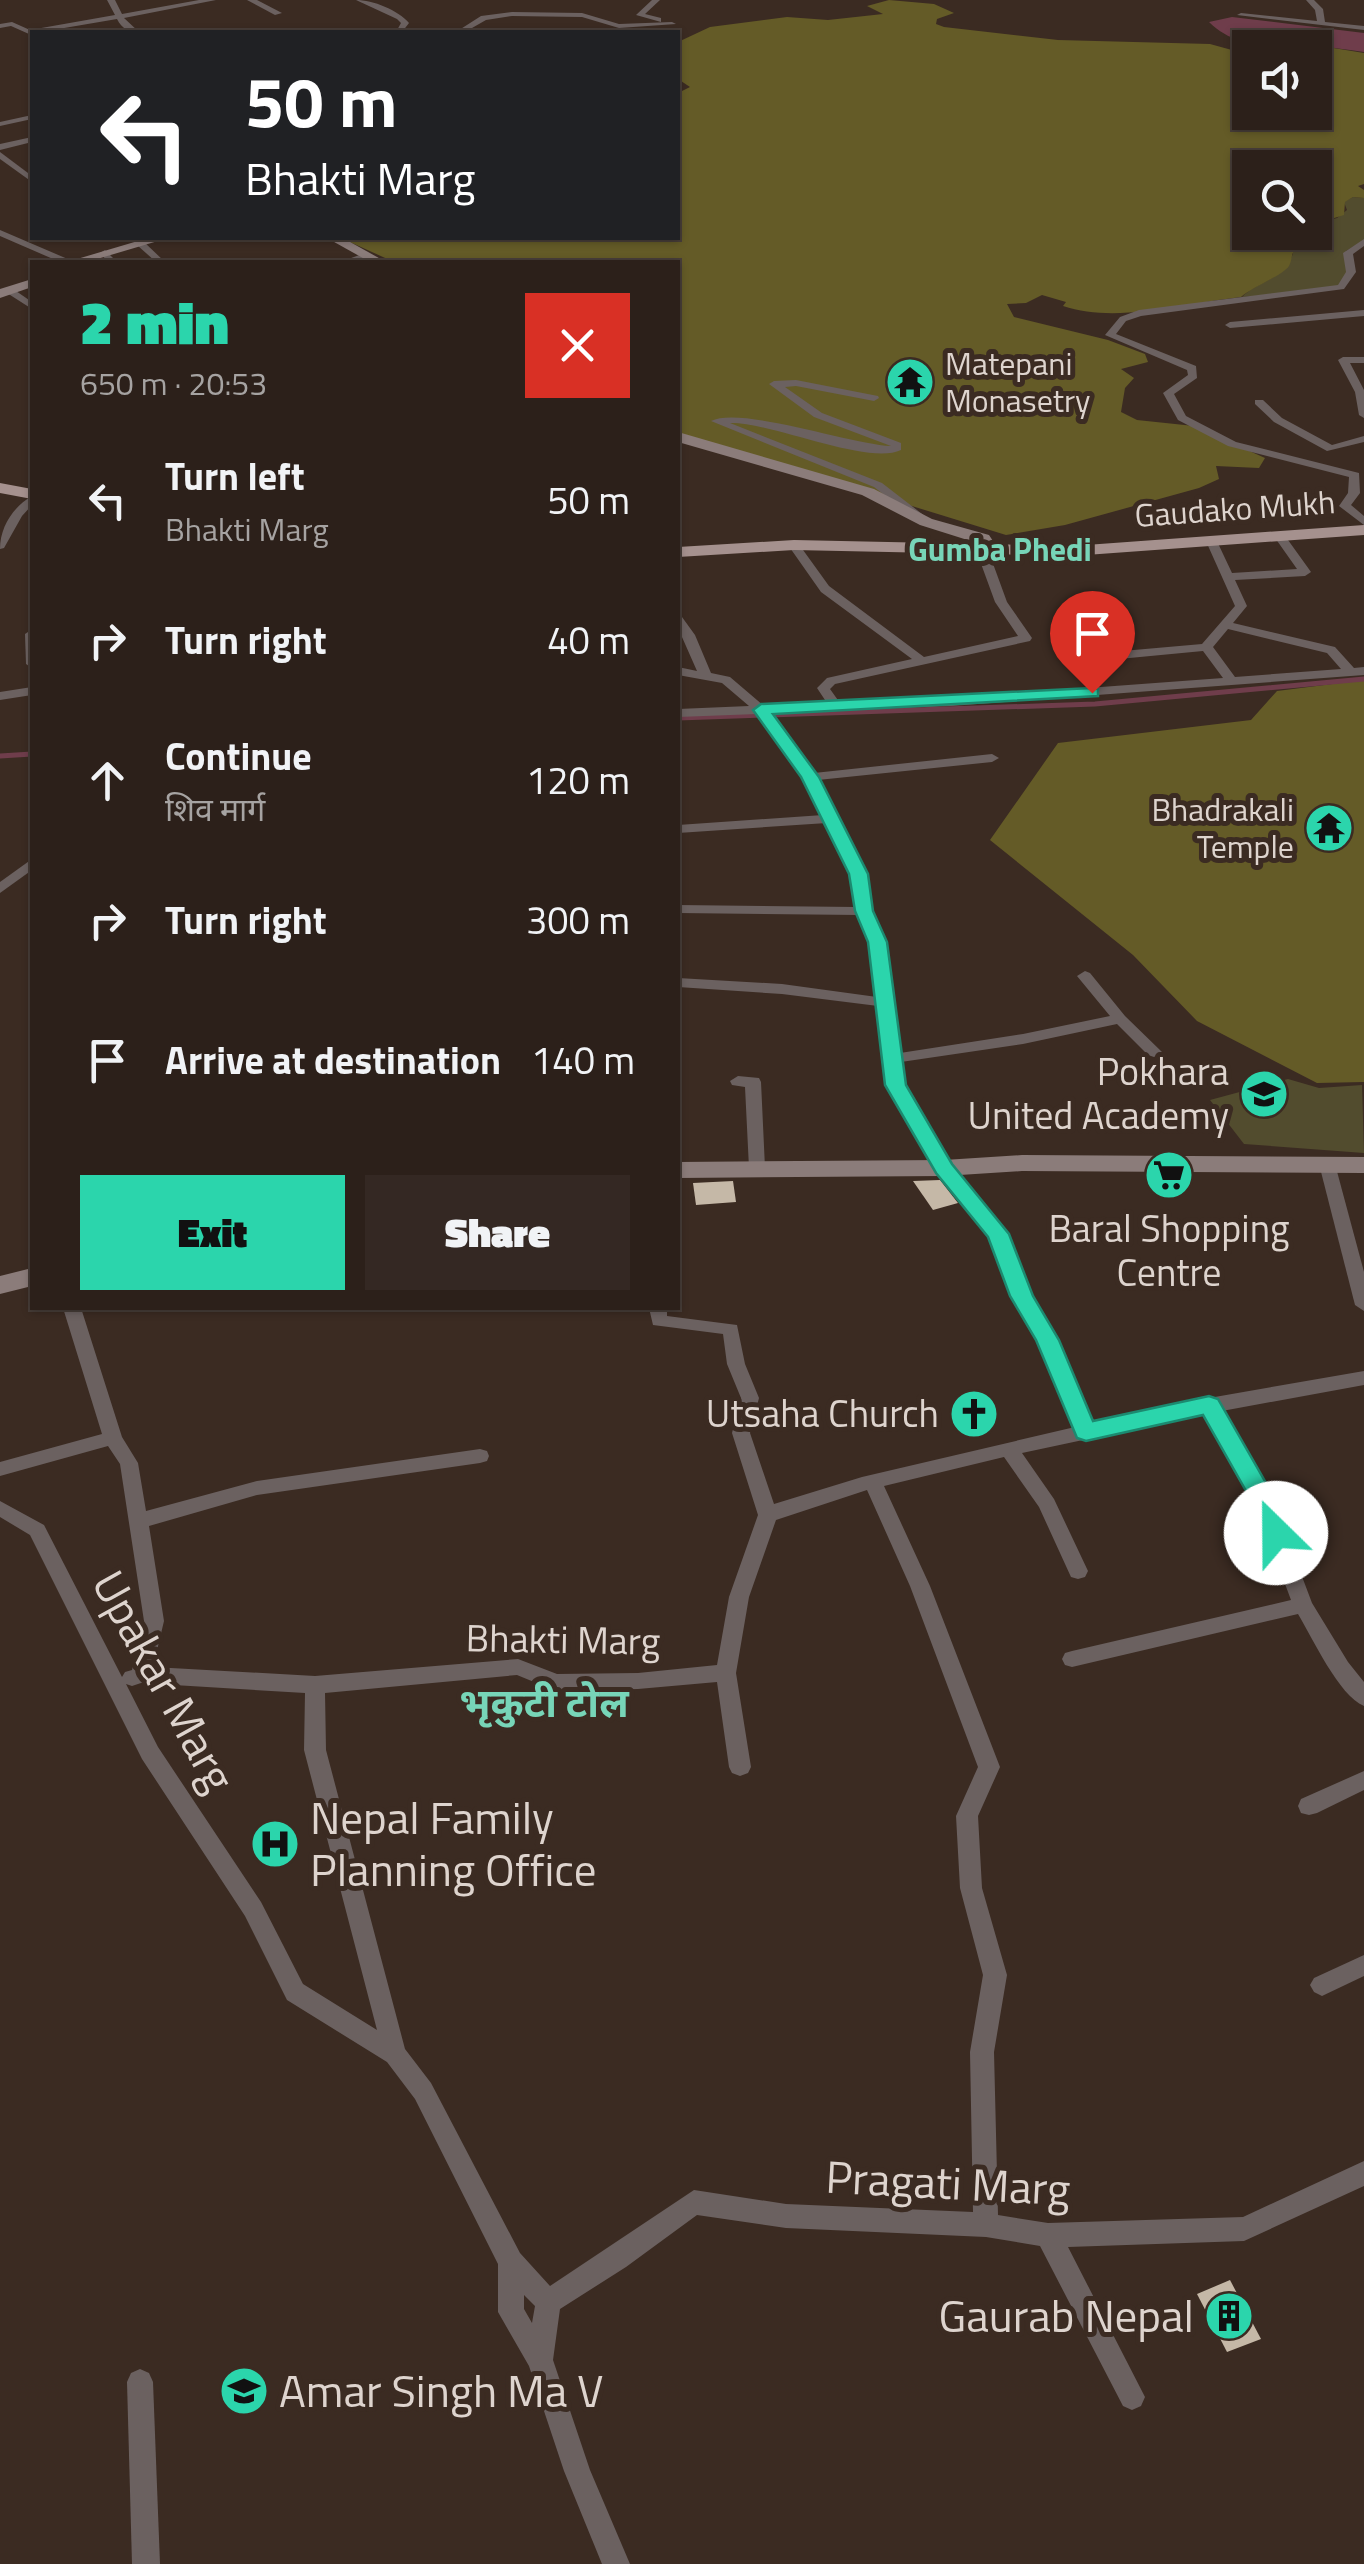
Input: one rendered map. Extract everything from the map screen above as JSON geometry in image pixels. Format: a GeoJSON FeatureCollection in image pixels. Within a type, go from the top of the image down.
{"type":"FeatureCollection","features":[{"type":"Feature","properties":{"kind":"main road"},"geometry":{"type":"LineString","coordinates":[[109,258],[150,240]]}},
{"type":"Feature","properties":{"kind":"main road"},"geometry":{"type":"LineString","coordinates":[[337,240],[375,260]]}},
{"type":"Feature","properties":{"kind":"main road"},"geometry":{"type":"LineString","coordinates":[[3,293],[30,284]]}},
{"type":"Feature","properties":{"kind":"main road"},"geometry":{"type":"LineString","coordinates":[[680,440],[779,463],[868,492],[926,522],[982,539],[986,550]]}},
{"type":"Feature","properties":{"kind":"main road"},"geometry":{"type":"LineString","coordinates":[[0,476],[30,480]]}},
{"type":"Feature","properties":{"kind":"main road"},"geometry":{"type":"LineString","coordinates":[[0,488],[30,496]]}},
{"type":"Feature","properties":{"kind":"main road","name":"Gaudako Mukh"},"geometry":{"type":"LineString","coordinates":[[680,552],[794,544],[1072,550],[1364,530]]}},
{"type":"Feature","properties":{"kind":"main road"},"geometry":{"type":"LineString","coordinates":[[680,1170],[944,1168],[1022,1163],[1364,1165]]}},
{"type":"Feature","properties":{"kind":"main road"},"geometry":{"type":"LineString","coordinates":[[0,1286],[30,1278]]}},
{"type":"Feature","properties":{"kind":"street"},"geometry":{"type":"LineString","coordinates":[[110,0],[117,15],[134,30]]}},
{"type":"Feature","properties":{"kind":"street"},"geometry":{"type":"LineString","coordinates":[[39,30],[212,0]]}},
{"type":"Feature","properties":{"kind":"street"},"geometry":{"type":"LineString","coordinates":[[251,0],[278,13]]}},
{"type":"Feature","properties":{"kind":"street"},"geometry":{"type":"LineString","coordinates":[[360,0],[400,17],[405,24],[400,30]]}},
{"type":"Feature","properties":{"kind":"street"},"geometry":{"type":"LineString","coordinates":[[463,30],[484,18],[512,14],[582,14],[619,26],[672,24],[640,15],[656,0]]}},
{"type":"Feature","properties":{"kind":"street"},"geometry":{"type":"LineString","coordinates":[[1310,0],[1319,8],[1321,24]]}},
{"type":"Feature","properties":{"kind":"street"},"geometry":{"type":"LineString","coordinates":[[1241,14],[1364,28]]}},
{"type":"Feature","properties":{"kind":"street"},"geometry":{"type":"LineString","coordinates":[[0,26],[12,24],[30,32]]}},
{"type":"Feature","properties":{"kind":"street"},"geometry":{"type":"LineString","coordinates":[[0,124],[30,117]]}},
{"type":"Feature","properties":{"kind":"street"},"geometry":{"type":"LineString","coordinates":[[0,146],[30,140]]}},
{"type":"Feature","properties":{"kind":"street"},"geometry":{"type":"LineString","coordinates":[[0,155],[30,178]]}},
{"type":"Feature","properties":{"kind":"street"},"geometry":{"type":"LineString","coordinates":[[18,168],[30,166]]}},
{"type":"Feature","properties":{"kind":"street"},"geometry":{"type":"LineString","coordinates":[[0,233],[65,260]]}},
{"type":"Feature","properties":{"kind":"street"},"geometry":{"type":"LineString","coordinates":[[1356,476],[1248,450],[1182,418],[1168,394],[1193,376],[1192,368],[1110,336],[1124,319],[1139,313],[1341,287],[1351,272],[1348,253],[1364,242]]}},
{"type":"Feature","properties":{"kind":"street"},"geometry":{"type":"LineString","coordinates":[[352,260],[365,256]]}},
{"type":"Feature","properties":{"kind":"street"},"geometry":{"type":"LineString","coordinates":[[1230,324],[1363,313],[1362,303],[1316,292]]}},
{"type":"Feature","properties":{"kind":"street"},"geometry":{"type":"LineString","coordinates":[[3,293],[30,305]]}},
{"type":"Feature","properties":{"kind":"street"},"geometry":{"type":"LineString","coordinates":[[1364,360],[1343,360],[1362,392],[1364,415]]}},
{"type":"Feature","properties":{"kind":"street"},"geometry":{"type":"LineString","coordinates":[[874,398],[814,385],[774,384],[803,408],[888,440],[897,445],[896,450],[866,448],[736,418],[716,421],[878,485],[926,522]]}},
{"type":"Feature","properties":{"kind":"street"},"geometry":{"type":"LineString","coordinates":[[1259,402],[1278,420],[1330,449],[1364,441],[1354,494],[1345,506],[1364,522]]}},
{"type":"Feature","properties":{"kind":"street"},"geometry":{"type":"LineString","coordinates":[[0,546],[30,499]]}},
{"type":"Feature","properties":{"kind":"street"},"geometry":{"type":"LineString","coordinates":[[0,518],[18,514]]}},
{"type":"Feature","properties":{"kind":"street"},"geometry":{"type":"LineString","coordinates":[[1230,577],[1305,572],[1279,535]]}},
{"type":"Feature","properties":{"kind":"street"},"geometry":{"type":"LineString","coordinates":[[1078,659],[1206,647],[1241,606],[1211,539]]}},
{"type":"Feature","properties":{"kind":"street"},"geometry":{"type":"LineString","coordinates":[[794,544],[825,588],[876,631],[919,659]]}},
{"type":"Feature","properties":{"kind":"street"},"geometry":{"type":"LineString","coordinates":[[836,706],[824,684],[919,659],[1026,638],[1001,602],[986,550]]}},
{"type":"Feature","properties":{"kind":"street"},"geometry":{"type":"LineString","coordinates":[[680,623],[705,674]]}},
{"type":"Feature","properties":{"kind":"street"},"geometry":{"type":"LineString","coordinates":[[1224,624],[1331,650],[1358,671]]}},
{"type":"Feature","properties":{"kind":"street"},"geometry":{"type":"LineString","coordinates":[[1206,647],[1233,684]]}},
{"type":"Feature","properties":{"kind":"street"},"geometry":{"type":"LineString","coordinates":[[680,671],[726,680],[761,710],[810,777],[858,874],[864,911],[878,942],[896,1085],[944,1168],[998,1234],[1022,1296],[1048,1340],[1086,1432]]}},
{"type":"Feature","properties":{"kind":"street"},"geometry":{"type":"LineString","coordinates":[[680,713],[1233,684],[1358,671]]}},
{"type":"Feature","properties":{"kind":"street"},"geometry":{"type":"LineString","coordinates":[[0,696],[30,690]]}},
{"type":"Feature","properties":{"kind":"street"},"geometry":{"type":"LineString","coordinates":[[810,777],[992,758]]}},
{"type":"Feature","properties":{"kind":"street"},"geometry":{"type":"LineString","coordinates":[[680,829],[831,818]]}},
{"type":"Feature","properties":{"kind":"street"},"geometry":{"type":"LineString","coordinates":[[0,889],[30,865]]}},
{"type":"Feature","properties":{"kind":"street"},"geometry":{"type":"LineString","coordinates":[[680,909],[864,911]]}},
{"type":"Feature","properties":{"kind":"street"},"geometry":{"type":"LineString","coordinates":[[1085,976],[1154,1052]]}},
{"type":"Feature","properties":{"kind":"street"},"geometry":{"type":"LineString","coordinates":[[680,983],[782,989],[883,1002]]}},
{"type":"Feature","properties":{"kind":"street"},"geometry":{"type":"LineString","coordinates":[[891,1059],[1120,1019]]}},
{"type":"Feature","properties":{"kind":"street"},"geometry":{"type":"LineString","coordinates":[[738,1081],[753,1082],[757,1168]]}},
{"type":"Feature","properties":{"kind":"street"},"geometry":{"type":"LineString","coordinates":[[1327,1164],[1364,1305]]}},
{"type":"Feature","properties":{"kind":"street"},"geometry":{"type":"LineString","coordinates":[[73,1310],[113,1438],[129,1462],[154,1621],[129,1679]]}},
{"type":"Feature","properties":{"kind":"street"},"geometry":{"type":"LineString","coordinates":[[658,1310],[659,1321],[731,1329],[736,1364],[750,1398],[742,1433],[768,1515],[739,1597],[726,1672],[740,1767]]}},
{"type":"Feature","properties":{"kind":"street"},"geometry":{"type":"LineString","coordinates":[[768,1515],[804,1499],[1010,1449],[1209,1405],[1364,1378]]}},
{"type":"Feature","properties":{"kind":"street"},"geometry":{"type":"LineString","coordinates":[[1209,1405],[1262,1497],[1303,1605],[1340,1668],[1364,1697]]}},
{"type":"Feature","properties":{"kind":"street"},"geometry":{"type":"LineString","coordinates":[[0,1469],[113,1438]]}},
{"type":"Feature","properties":{"kind":"street"},"geometry":{"type":"LineString","coordinates":[[1010,1449],[1047,1504],[1078,1571]]}},
{"type":"Feature","properties":{"kind":"street"},"geometry":{"type":"LineString","coordinates":[[138,1521],[257,1488],[480,1456]]}},
{"type":"Feature","properties":{"kind":"street"},"geometry":{"type":"LineString","coordinates":[[872,1482],[920,1586],[989,1767],[966,1816],[972,1888],[995,1975],[982,2052],[986,2225]]}},
{"type":"Feature","properties":{"kind":"street","name":"Upakar Marg"},"geometry":{"type":"LineString","coordinates":[[0,1508],[37,1530],[129,1679],[150,1754],[252,1909],[295,1992],[395,2054],[423,2091],[510,2262],[511,2312],[540,2360],[577,2471],[616,2564]]}},
{"type":"Feature","properties":{"kind":"street"},"geometry":{"type":"LineString","coordinates":[[1072,1659],[1303,1605]]}},
{"type":"Feature","properties":{"kind":"street","name":"Bhakti Marg"},"geometry":{"type":"LineString","coordinates":[[129,1679],[315,1686],[518,1666],[556,1683],[638,1682],[726,1672]]}},
{"type":"Feature","properties":{"kind":"street"},"geometry":{"type":"LineString","coordinates":[[315,1686],[316,1750],[395,2054]]}},
{"type":"Feature","properties":{"kind":"street"},"geometry":{"type":"LineString","coordinates":[[1309,1806],[1364,1780]]}},
{"type":"Feature","properties":{"kind":"street"},"geometry":{"type":"LineString","coordinates":[[1322,1985],[1364,1965]]}},
{"type":"Feature","properties":{"kind":"street","name":"Pragati Marg"},"geometry":{"type":"LineString","coordinates":[[548,2302],[618,2258],[694,2202],[786,2216],[986,2225],[1048,2235],[1244,2229],[1364,2174]]}},
{"type":"Feature","properties":{"kind":"street"},"geometry":{"type":"LineString","coordinates":[[1048,2235],[1132,2397]]}},
{"type":"Feature","properties":{"kind":"street"},"geometry":{"type":"LineString","coordinates":[[510,2262],[548,2302],[540,2360]]}},
{"type":"Feature","properties":{"kind":"street"},"geometry":{"type":"LineString","coordinates":[[140,2382],[146,2564]]}},
{"type":"Feature","properties":{"kind":"shaded area"},"geometry":{"type":"Polygon","coordinates":[[[889,0],[934,4],[954,13],[937,19],[936,24],[944,27],[1058,40],[1210,44],[1232,50],[1232,130],[1332,130],[1332,48],[1364,53],[1364,184],[1358,186],[1364,190],[1364,198],[1353,197],[1345,202],[1344,215],[1332,219],[1332,150],[1232,150],[1232,250],[1293,250],[1289,266],[1280,274],[1241,297],[1128,313],[1084,311],[1042,295],[1026,303],[1007,304],[1014,317],[1108,340],[1145,354],[1148,362],[1121,369],[1134,378],[1125,388],[1121,412],[1137,420],[1194,426],[1265,458],[1259,468],[1216,466],[1219,479],[1199,488],[1065,525],[1006,535],[680,435],[680,260],[390,260],[345,240],[680,240],[680,92],[690,87],[680,80],[680,41],[710,27],[787,17],[828,20],[883,14],[867,6],[889,0]]]}},
{"type":"Feature","properties":{"kind":"shaded area"},"geometry":{"type":"Polygon","coordinates":[[[1232,17],[1364,33],[1364,52],[1332,47],[1332,30],[1232,30],[1232,38],[1209,22],[1232,17]]]}},
{"type":"Feature","properties":{"kind":"shaded area"},"geometry":{"type":"Polygon","coordinates":[[[1353,197],[1364,198],[1364,240],[1346,251],[1347,271],[1340,286],[1242,297],[1287,266],[1291,250],[1332,250],[1332,219],[1347,210],[1344,202],[1353,197]]]}},
{"type":"Feature","properties":{"kind":"shaded area"},"geometry":{"type":"Polygon","coordinates":[[[1364,680],[1364,1082],[1317,1083],[1197,1021],[1133,955],[990,840],[1058,743],[1251,720],[1277,691],[1364,680]]]}},
{"type":"Feature","properties":{"kind":"shaded area"},"geometry":{"type":"Polygon","coordinates":[[[1288,1079],[1319,1088],[1362,1085],[1364,1153],[1244,1144],[1210,1100],[1288,1079]]]}},
{"type":"Feature","properties":{"kind":"building"},"geometry":{"type":"Polygon","coordinates":[[[940,1180],[958,1203],[933,1210],[913,1181],[940,1180]]]}},
{"type":"Feature","properties":{"kind":"building"},"geometry":{"type":"Polygon","coordinates":[[[733,1181],[736,1202],[696,1205],[693,1183],[733,1181]]]}},
{"type":"Feature","properties":{"kind":"building","name":"Gaurab Nepal"},"geometry":{"type":"Polygon","coordinates":[[[1230,2280],[1261,2339],[1227,2352],[1197,2294],[1230,2280]]]}},
{"type":"Feature","properties":{"kind":"waterway"},"geometry":{"type":"LineString","coordinates":[[680,718],[1095,704],[1364,679]]}},
{"type":"Feature","properties":{"kind":"waterway"},"geometry":{"type":"LineString","coordinates":[[0,756],[30,754]]}},
{"type":"Feature","properties":{"kind":"place","name":"Matepani Monasetry"},"geometry":{"type":"Point","coordinates":[910,382]}},
{"type":"Feature","properties":{"kind":"place","name":"Bhadrakali Temple"},"geometry":{"type":"Point","coordinates":[1329,828]}},
{"type":"Feature","properties":{"kind":"place","name":"Pokhara United Academy"},"geometry":{"type":"Point","coordinates":[1264,1094]}},
{"type":"Feature","properties":{"kind":"place","name":"Baral Shopping Centre"},"geometry":{"type":"Point","coordinates":[1169,1175]}},
{"type":"Feature","properties":{"kind":"place","name":"Utsaha Church"},"geometry":{"type":"Point","coordinates":[974,1414]}},
{"type":"Feature","properties":{"kind":"place","name":"Nepal Family Planning Office"},"geometry":{"type":"Point","coordinates":[275,1844]}},
{"type":"Feature","properties":{"kind":"place","name":"Gaurab Nepal"},"geometry":{"type":"Point","coordinates":[1229,2316]}},
{"type":"Feature","properties":{"kind":"place","name":"Amar Singh Ma V"},"geometry":{"type":"Point","coordinates":[244,2391]}},
{"type":"Feature","properties":{"kind":"district","name":"Gumba Phedi"},"geometry":{"type":"Point","coordinates":[1000,550]}},
{"type":"Feature","properties":{"kind":"district","name":"भृकुटी टोल"},"geometry":{"type":"Point","coordinates":[544,1703]}},
{"type":"Feature","properties":{"kind":"route"},"geometry":{"type":"LineString","coordinates":[[1092,693],[761,710],[810,777],[858,874],[864,911],[878,942],[896,1085],[944,1168],[998,1234],[1022,1296],[1048,1340],[1086,1432],[1209,1405],[1262,1497],[1276,1533]]}}]}
